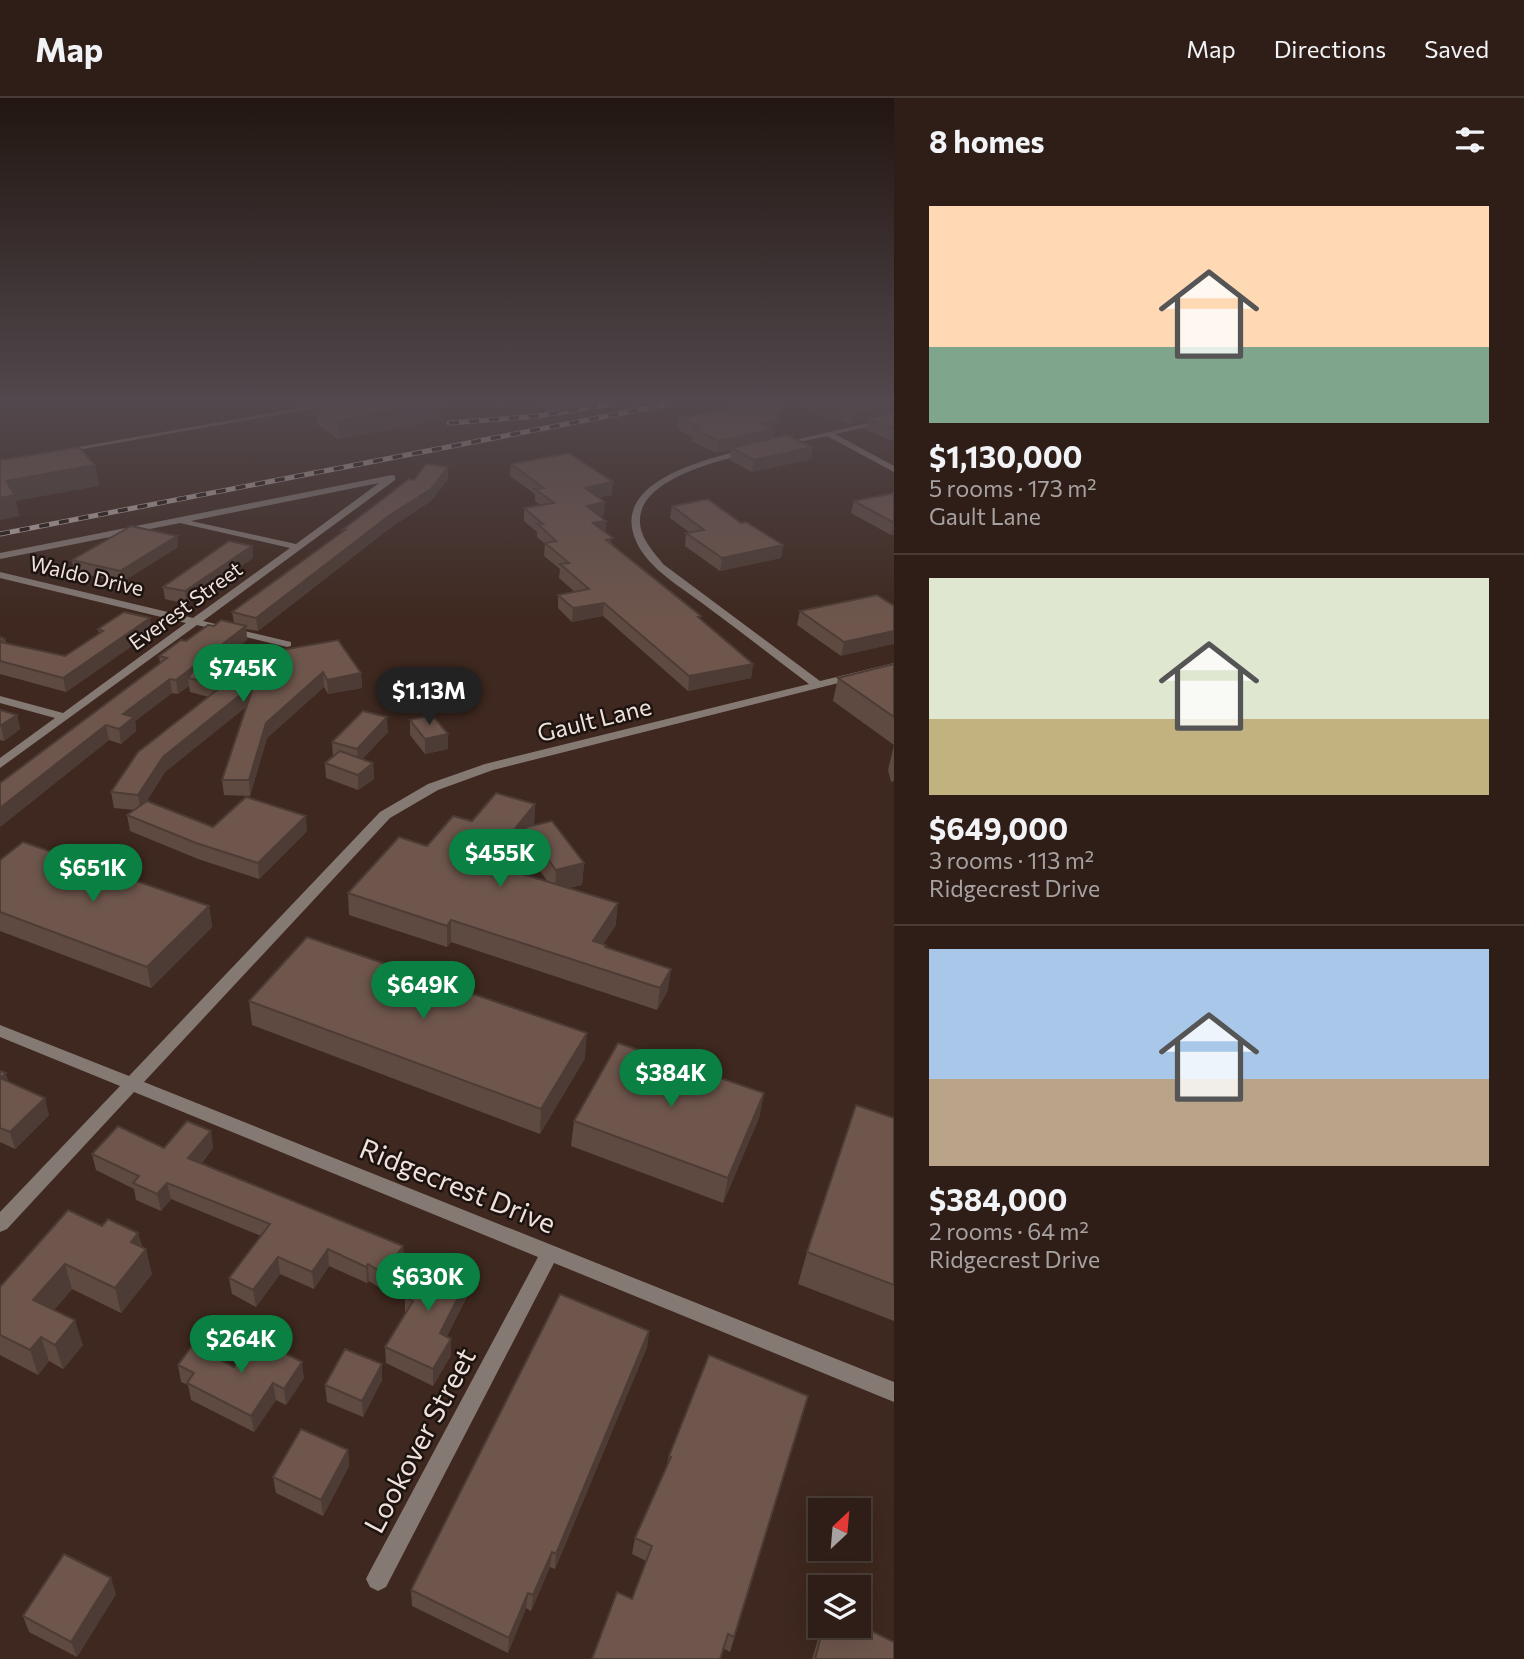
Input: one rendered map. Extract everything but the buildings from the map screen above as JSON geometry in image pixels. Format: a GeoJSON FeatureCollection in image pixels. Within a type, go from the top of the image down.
{"type":"FeatureCollection","features":[{"type":"Feature","properties":{"kind":"street"},"geometry":{"type":"LineString","coordinates":[[670,477],[651,489],[641,503],[635,524],[646,553],[817,684]]}},
{"type":"Feature","properties":{"kind":"street","name":"Everest Street"},"geometry":{"type":"LineString","coordinates":[[0,764],[392,478],[180,521]]}},
{"type":"Feature","properties":{"kind":"street"},"geometry":{"type":"LineString","coordinates":[[0,556],[180,521],[297,547]]}},
{"type":"Feature","properties":{"kind":"street","name":"Waldo Drive"},"geometry":{"type":"LineString","coordinates":[[0,575],[287,644]]}},
{"type":"Feature","properties":{"kind":"street","name":"Gault Lane"},"geometry":{"type":"LineString","coordinates":[[0,1224],[385,815],[433,787],[489,767],[894,666]]}},
{"type":"Feature","properties":{"kind":"street"},"geometry":{"type":"LineString","coordinates":[[0,699],[65,717]]}},
{"type":"Feature","properties":{"kind":"street","name":"Ridgecrest Drive"},"geometry":{"type":"LineString","coordinates":[[0,1031],[894,1392]]}},
{"type":"Feature","properties":{"kind":"street","name":"Lookover Street"},"geometry":{"type":"LineString","coordinates":[[377,1579],[550,1252]]}},
{"type":"Feature","properties":{"kind":"railway"},"geometry":{"type":"LineString","coordinates":[[0,534],[294,477]]}}]}
